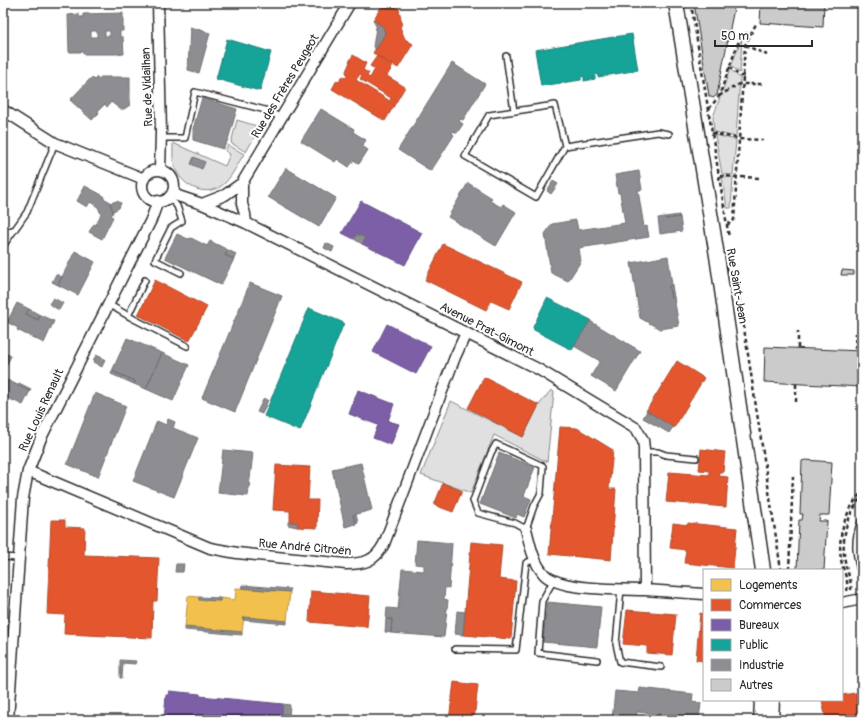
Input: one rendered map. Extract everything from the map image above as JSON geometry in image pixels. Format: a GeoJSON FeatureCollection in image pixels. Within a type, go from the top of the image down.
{"type":"FeatureCollection","features":[{"type":"Feature","properties":{"kind":"street","name":"Rue de Vidailhan"},"geometry":{"type":"LineString","coordinates":[[158,3],[161,138],[160,170]]}},
{"type":"Feature","properties":{"kind":"street","name":"Rue des Frères Peugeot"},"geometry":{"type":"LineString","coordinates":[[202,204],[225,195],[242,183],[350,3]]}},
{"type":"Feature","properties":{"kind":"street","name":"Rue Saint-Jean"},"geometry":{"type":"LineString","coordinates":[[676,3],[717,256],[763,569]]}},
{"type":"Feature","properties":{"kind":"street"},"geometry":{"type":"LineString","coordinates":[[3,110],[55,143],[144,179]]}},
{"type":"Feature","properties":{"kind":"street"},"geometry":{"type":"LineString","coordinates":[[160,170],[168,173],[173,180],[174,188],[171,195],[166,200],[158,202],[148,198],[143,189],[144,179],[151,172],[160,170]]}},
{"type":"Feature","properties":{"kind":"street"},"geometry":{"type":"LineString","coordinates":[[242,183],[242,204],[246,223]]}},
{"type":"Feature","properties":{"kind":"street","name":"Avenue Prat-Gimont"},"geometry":{"type":"LineString","coordinates":[[171,195],[202,204],[246,223],[538,369],[636,428],[643,440],[644,452],[645,590]]}},
{"type":"Feature","properties":{"kind":"street","name":"Rue Louis Renault"},"geometry":{"type":"LineString","coordinates":[[8,720],[18,558],[23,498],[28,471],[41,438],[151,220],[158,202]]}},
{"type":"Feature","properties":{"kind":"street","name":"Rue André Citroën"},"geometry":{"type":"LineString","coordinates":[[28,471],[210,548],[237,554],[359,564],[377,556],[384,544],[466,333]]}},
{"type":"Feature","properties":{"kind":"street"},"geometry":{"type":"LineString","coordinates":[[526,529],[538,567],[545,576],[553,581],[564,584],[608,589],[703,594]]}},
{"type":"Feature","properties":{"kind":"street"},"geometry":{"type":"LineString","coordinates":[[843,604],[862,599]]}},
{"type":"Feature","properties":{"kind":"street"},"geometry":{"type":"LineString","coordinates":[[761,720],[762,701]]}},
{"type":"Feature","properties":{"kind":"street"},"geometry":{"type":"LineString","coordinates":[[771,720],[772,701]]}},
{"type":"Feature","properties":{"kind":"lane"},"geometry":{"type":"LineString","coordinates":[[506,56],[514,111]]}},
{"type":"Feature","properties":{"kind":"lane"},"geometry":{"type":"LineString","coordinates":[[161,138],[185,138],[195,92],[268,111],[281,118]]}},
{"type":"Feature","properties":{"kind":"lane"},"geometry":{"type":"LineString","coordinates":[[555,104],[565,146],[536,197],[464,156],[489,115],[555,104]]}},
{"type":"Feature","properties":{"kind":"lane"},"geometry":{"type":"LineString","coordinates":[[565,146],[658,132],[669,134]]}},
{"type":"Feature","properties":{"kind":"lane"},"geometry":{"type":"LineString","coordinates":[[3,246],[27,212],[55,143]]}},
{"type":"Feature","properties":{"kind":"lane"},"geometry":{"type":"LineString","coordinates":[[171,195],[177,206],[182,221],[171,228],[155,260],[181,273]]}},
{"type":"Feature","properties":{"kind":"lane"},"geometry":{"type":"LineString","coordinates":[[3,232],[15,229]]}},
{"type":"Feature","properties":{"kind":"lane"},"geometry":{"type":"LineString","coordinates":[[128,316],[145,280]]}},
{"type":"Feature","properties":{"kind":"lane"},"geometry":{"type":"LineString","coordinates":[[108,304],[128,316],[187,346]]}},
{"type":"Feature","properties":{"kind":"lane"},"geometry":{"type":"LineString","coordinates":[[496,444],[543,466],[541,493],[534,506],[526,529],[515,523],[478,513],[472,501],[496,444]]}},
{"type":"Feature","properties":{"kind":"lane"},"geometry":{"type":"LineString","coordinates":[[644,452],[658,452],[666,455],[696,458]]}},
{"type":"Feature","properties":{"kind":"lane"},"geometry":{"type":"LineString","coordinates":[[862,520],[857,532],[856,542],[858,562],[862,577]]}},
{"type":"Feature","properties":{"kind":"lane"},"geometry":{"type":"LineString","coordinates":[[3,558],[18,558]]}},
{"type":"Feature","properties":{"kind":"lane"},"geometry":{"type":"LineString","coordinates":[[456,649],[516,650],[526,563],[535,559]]}},
{"type":"Feature","properties":{"kind":"lane"},"geometry":{"type":"LineString","coordinates":[[553,581],[542,601],[538,653],[597,660]]}},
{"type":"Feature","properties":{"kind":"lane"},"geometry":{"type":"LineString","coordinates":[[621,589],[616,644],[620,662],[661,667]]}},
{"type":"Feature","properties":{"kind":"path","name":"Rue Saint-Jean"},"geometry":{"type":"LineString","coordinates":[[691,3],[729,239]]}},
{"type":"Feature","properties":{"kind":"path"},"geometry":{"type":"LineString","coordinates":[[727,225],[734,220],[738,176],[745,45],[756,24]]}},
{"type":"Feature","properties":{"kind":"path"},"geometry":{"type":"LineString","coordinates":[[709,110],[718,96],[741,35],[752,32]]}},
{"type":"Feature","properties":{"kind":"path"},"geometry":{"type":"LineString","coordinates":[[745,45],[767,55]]}},
{"type":"Feature","properties":{"kind":"path"},"geometry":{"type":"LineString","coordinates":[[729,67],[740,76],[744,76]]}},
{"type":"Feature","properties":{"kind":"path"},"geometry":{"type":"LineString","coordinates":[[718,96],[739,84],[765,84]]}},
{"type":"Feature","properties":{"kind":"path"},"geometry":{"type":"LineString","coordinates":[[712,133],[740,139],[763,140]]}},
{"type":"Feature","properties":{"kind":"path"},"geometry":{"type":"LineString","coordinates":[[720,176],[761,178]]}},
{"type":"Feature","properties":{"kind":"path","name":"Rue Saint-Jean"},"geometry":{"type":"LineString","coordinates":[[731,254],[738,289],[781,569]]}},
{"type":"Feature","properties":{"kind":"path"},"geometry":{"type":"LineString","coordinates":[[798,331],[798,348]]}},
{"type":"Feature","properties":{"kind":"path"},"geometry":{"type":"LineString","coordinates":[[855,349],[856,333]]}},
{"type":"Feature","properties":{"kind":"path"},"geometry":{"type":"LineString","coordinates":[[796,384],[796,402]]}},
{"type":"Feature","properties":{"kind":"path"},"geometry":{"type":"LineString","coordinates":[[789,569],[793,476]]}},
{"type":"Feature","properties":{"kind":"shaded area"},"geometry":{"type":"Polygon","coordinates":[[[742,38],[740,73],[731,66],[742,38]]]}},
{"type":"Feature","properties":{"kind":"shaded area"},"geometry":{"type":"Polygon","coordinates":[[[730,69],[740,78],[736,137],[714,132],[713,117],[730,69]]]}},
{"type":"Feature","properties":{"kind":"shaded area"},"geometry":{"type":"Polygon","coordinates":[[[237,120],[260,127],[246,152],[231,143],[237,120]]]}},
{"type":"Feature","properties":{"kind":"shaded area"},"geometry":{"type":"Polygon","coordinates":[[[715,135],[736,140],[733,175],[722,174],[715,135]]]}},
{"type":"Feature","properties":{"kind":"shaded area"},"geometry":{"type":"Polygon","coordinates":[[[173,143],[225,166],[230,154],[225,151],[228,145],[244,154],[233,173],[225,183],[218,188],[204,191],[190,186],[179,175],[173,162],[173,143]]]}},
{"type":"Feature","properties":{"kind":"shaded area"},"geometry":{"type":"Polygon","coordinates":[[[722,177],[733,177],[731,208],[727,208],[722,177]]]}},
{"type":"Feature","properties":{"kind":"shaded area"},"geometry":{"type":"Polygon","coordinates":[[[551,390],[554,392],[547,462],[494,435],[471,493],[421,475],[451,401],[523,437],[539,405],[551,390]]]}},
{"type":"Feature","properties":{"kind":"building: Logements"},"geometry":{"type":"Polygon","coordinates":[[[236,588],[290,592],[287,621],[244,617],[242,632],[185,627],[188,596],[199,597],[199,600],[220,601],[220,598],[235,600],[236,588]]]}},
{"type":"Feature","properties":{"kind":"building: Commerces"},"geometry":{"type":"Polygon","coordinates":[[[391,4],[399,9],[402,24],[400,27],[405,39],[413,44],[398,68],[373,53],[385,33],[383,27],[373,20],[382,6],[391,4]]]}},
{"type":"Feature","properties":{"kind":"building: Commerces"},"geometry":{"type":"Polygon","coordinates":[[[353,55],[366,63],[363,70],[369,73],[367,76],[370,78],[375,69],[370,66],[377,56],[393,66],[387,76],[405,87],[385,121],[332,89],[337,80],[341,82],[340,78],[347,75],[346,71],[353,55]],[[360,74],[356,80],[390,101],[391,98],[360,79],[362,75],[360,74]]]}},
{"type":"Feature","properties":{"kind":"building: Commerces"},"geometry":{"type":"Polygon","coordinates":[[[443,244],[522,282],[509,309],[491,301],[486,310],[425,280],[443,244]]]}},
{"type":"Feature","properties":{"kind":"building: Commerces"},"geometry":{"type":"Polygon","coordinates":[[[155,280],[207,307],[189,341],[138,315],[155,280]]]}},
{"type":"Feature","properties":{"kind":"building: Commerces"},"geometry":{"type":"Polygon","coordinates":[[[677,361],[704,378],[674,428],[646,411],[677,361]]]}},
{"type":"Feature","properties":{"kind":"building: Commerces"},"geometry":{"type":"Polygon","coordinates":[[[484,377],[539,405],[523,437],[468,408],[484,377]]]}},
{"type":"Feature","properties":{"kind":"building: Commerces"},"geometry":{"type":"Polygon","coordinates":[[[560,427],[577,428],[613,450],[609,489],[616,489],[611,560],[549,554],[560,427]]]}},
{"type":"Feature","properties":{"kind":"building: Commerces"},"geometry":{"type":"Polygon","coordinates":[[[701,449],[725,452],[723,472],[719,472],[718,476],[728,477],[726,507],[666,502],[669,472],[709,475],[709,471],[699,470],[701,449]]]}},
{"type":"Feature","properties":{"kind":"building: Commerces"},"geometry":{"type":"Polygon","coordinates":[[[276,465],[310,467],[308,500],[318,500],[317,528],[297,527],[298,523],[290,522],[290,511],[273,510],[276,465]]]}},
{"type":"Feature","properties":{"kind":"building: Commerces"},"geometry":{"type":"Polygon","coordinates":[[[443,483],[462,491],[453,512],[434,505],[443,483]]]}},
{"type":"Feature","properties":{"kind":"building: Commerces"},"geometry":{"type":"Polygon","coordinates":[[[51,520],[65,520],[65,527],[85,528],[84,555],[159,558],[157,601],[153,601],[152,638],[64,634],[65,615],[47,614],[51,520]]]}},
{"type":"Feature","properties":{"kind":"building: Commerces"},"geometry":{"type":"Polygon","coordinates":[[[673,523],[737,528],[733,568],[684,563],[686,550],[670,548],[673,523]]]}},
{"type":"Feature","properties":{"kind":"building: Commerces"},"geometry":{"type":"Polygon","coordinates":[[[471,542],[502,545],[499,579],[516,581],[511,639],[463,635],[471,542]]]}},
{"type":"Feature","properties":{"kind":"building: Commerces"},"geometry":{"type":"Polygon","coordinates":[[[311,591],[370,596],[367,627],[309,622],[311,591]]]}},
{"type":"Feature","properties":{"kind":"building: Commerces"},"geometry":{"type":"Polygon","coordinates":[[[627,610],[676,614],[672,655],[647,653],[647,646],[623,644],[627,610]]]}},
{"type":"Feature","properties":{"kind":"building: Commerces"},"geometry":{"type":"Polygon","coordinates":[[[700,613],[703,614],[703,661],[696,660],[700,613]]]}},
{"type":"Feature","properties":{"kind":"building: Commerces"},"geometry":{"type":"Polygon","coordinates":[[[454,682],[478,685],[474,720],[449,720],[454,682]]]}},
{"type":"Feature","properties":{"kind":"building: Commerces"},"geometry":{"type":"Polygon","coordinates":[[[862,692],[862,720],[826,720],[822,701],[843,701],[843,695],[862,692]]]}},
{"type":"Feature","properties":{"kind":"building: Bureaux"},"geometry":{"type":"Polygon","coordinates":[[[361,201],[422,233],[405,265],[362,244],[365,238],[357,234],[354,239],[342,233],[361,201]]]}},
{"type":"Feature","properties":{"kind":"building: Bureaux"},"geometry":{"type":"Polygon","coordinates":[[[387,324],[431,346],[416,374],[373,352],[387,324]]]}},
{"type":"Feature","properties":{"kind":"building: Bureaux"},"geometry":{"type":"Polygon","coordinates":[[[358,390],[394,404],[388,421],[399,424],[391,445],[373,438],[378,425],[349,414],[358,390]]]}},
{"type":"Feature","properties":{"kind":"building: Bureaux"},"geometry":{"type":"Polygon","coordinates":[[[169,691],[200,694],[200,696],[283,704],[282,715],[289,716],[289,720],[164,720],[166,695],[168,695],[169,691]]]}},
{"type":"Feature","properties":{"kind":"building: Public"},"geometry":{"type":"Polygon","coordinates":[[[632,34],[638,70],[598,77],[597,74],[595,75],[595,79],[584,81],[584,76],[581,77],[581,80],[541,86],[535,50],[632,34]]]}},
{"type":"Feature","properties":{"kind":"building: Public"},"geometry":{"type":"Polygon","coordinates":[[[227,39],[271,52],[260,91],[216,79],[227,39]]]}},
{"type":"Feature","properties":{"kind":"building: Public"},"geometry":{"type":"Polygon","coordinates":[[[547,298],[591,320],[572,350],[534,330],[533,327],[547,298]]]}},
{"type":"Feature","properties":{"kind":"building: Public"},"geometry":{"type":"Polygon","coordinates":[[[309,308],[344,323],[300,431],[264,416],[309,308]]]}},
{"type":"Feature","properties":{"kind":"building: Industrie"},"geometry":{"type":"Polygon","coordinates":[[[123,13],[123,31],[120,31],[120,37],[123,37],[124,54],[83,54],[83,52],[69,52],[68,15],[79,14],[79,17],[83,17],[83,14],[123,13]],[[91,31],[91,37],[97,37],[97,31],[91,31]],[[105,31],[105,36],[110,36],[110,31],[105,31]]]}},
{"type":"Feature","properties":{"kind":"building: Industrie"},"geometry":{"type":"Polygon","coordinates":[[[373,20],[383,27],[385,33],[376,49],[373,47],[376,27],[377,28],[373,20]]]}},
{"type":"Feature","properties":{"kind":"building: Industrie"},"geometry":{"type":"Polygon","coordinates":[[[190,27],[210,33],[199,73],[188,70],[190,27]]]}},
{"type":"Feature","properties":{"kind":"building: Industrie"},"geometry":{"type":"Polygon","coordinates":[[[452,63],[485,84],[463,120],[460,119],[459,121],[463,124],[457,133],[453,131],[452,133],[454,135],[431,171],[398,150],[452,63]]]}},
{"type":"Feature","properties":{"kind":"building: Industrie"},"geometry":{"type":"Polygon","coordinates":[[[92,77],[94,80],[97,77],[98,79],[101,77],[130,77],[130,105],[124,109],[120,109],[111,102],[107,107],[105,104],[92,120],[70,100],[92,77]]]}},
{"type":"Feature","properties":{"kind":"building: Industrie"},"geometry":{"type":"Polygon","coordinates":[[[202,98],[237,109],[228,140],[223,149],[193,140],[193,129],[202,98]]]}},
{"type":"Feature","properties":{"kind":"building: Industrie"},"geometry":{"type":"Polygon","coordinates":[[[321,109],[354,129],[353,132],[366,140],[362,146],[368,150],[359,164],[354,160],[349,167],[337,159],[335,162],[301,141],[321,109]]]}},
{"type":"Feature","properties":{"kind":"building: Industrie"},"geometry":{"type":"Polygon","coordinates":[[[194,157],[205,162],[202,169],[191,164],[194,157]]]}},
{"type":"Feature","properties":{"kind":"building: Industrie"},"geometry":{"type":"Polygon","coordinates":[[[286,168],[336,198],[319,227],[268,197],[286,168]]]}},
{"type":"Feature","properties":{"kind":"building: Industrie"},"geometry":{"type":"Polygon","coordinates":[[[639,171],[642,190],[638,190],[644,227],[647,226],[649,237],[579,248],[581,261],[568,281],[551,273],[545,234],[552,224],[576,220],[578,230],[625,223],[620,193],[618,193],[615,175],[639,171]]]}},
{"type":"Feature","properties":{"kind":"building: Industrie"},"geometry":{"type":"Polygon","coordinates":[[[553,181],[558,184],[551,194],[547,191],[553,181]]]}},
{"type":"Feature","properties":{"kind":"building: Industrie"},"geometry":{"type":"Polygon","coordinates":[[[468,183],[492,198],[490,201],[501,207],[503,204],[516,212],[496,246],[448,217],[468,183]]]}},
{"type":"Feature","properties":{"kind":"building: Industrie"},"geometry":{"type":"Polygon","coordinates":[[[85,186],[104,196],[103,198],[109,201],[113,212],[111,216],[113,217],[102,239],[89,232],[94,224],[96,225],[101,214],[98,207],[90,202],[87,207],[77,201],[85,186]]]}},
{"type":"Feature","properties":{"kind":"building: Industrie"},"geometry":{"type":"Polygon","coordinates":[[[117,201],[121,203],[119,208],[113,211],[110,203],[117,201]]]}},
{"type":"Feature","properties":{"kind":"building: Industrie"},"geometry":{"type":"Polygon","coordinates":[[[679,215],[680,217],[666,219],[665,217],[679,215]]]}},
{"type":"Feature","properties":{"kind":"building: Industrie"},"geometry":{"type":"Polygon","coordinates":[[[665,217],[666,219],[680,217],[682,231],[660,234],[658,218],[665,217]]]}},
{"type":"Feature","properties":{"kind":"building: Industrie"},"geometry":{"type":"Polygon","coordinates":[[[177,234],[188,239],[191,238],[207,246],[210,241],[228,250],[225,255],[234,259],[221,285],[165,258],[177,234]]]}},
{"type":"Feature","properties":{"kind":"building: Industrie"},"geometry":{"type":"Polygon","coordinates":[[[357,234],[365,238],[362,244],[354,239],[357,234]]]}},
{"type":"Feature","properties":{"kind":"building: Industrie"},"geometry":{"type":"Polygon","coordinates":[[[326,243],[334,247],[332,252],[324,248],[326,243]]]}},
{"type":"Feature","properties":{"kind":"building: Industrie"},"geometry":{"type":"Polygon","coordinates":[[[228,250],[236,254],[234,259],[225,255],[228,250]]]}},
{"type":"Feature","properties":{"kind":"building: Industrie"},"geometry":{"type":"Polygon","coordinates":[[[75,251],[95,262],[78,295],[58,285],[75,251]]]}},
{"type":"Feature","properties":{"kind":"building: Industrie"},"geometry":{"type":"Polygon","coordinates":[[[668,256],[672,285],[669,286],[671,298],[674,297],[679,326],[660,329],[640,318],[631,263],[668,256]]]}},
{"type":"Feature","properties":{"kind":"building: Industrie"},"geometry":{"type":"Polygon","coordinates":[[[56,274],[62,277],[58,285],[52,282],[56,274]]]}},
{"type":"Feature","properties":{"kind":"building: Industrie"},"geometry":{"type":"Polygon","coordinates":[[[250,283],[282,296],[235,412],[202,398],[250,283]]]}},
{"type":"Feature","properties":{"kind":"building: Industrie"},"geometry":{"type":"Polygon","coordinates":[[[672,285],[674,297],[671,298],[669,286],[672,285]]]}},
{"type":"Feature","properties":{"kind":"building: Industrie"},"geometry":{"type":"Polygon","coordinates":[[[53,298],[63,303],[59,310],[49,304],[53,298]]]}},
{"type":"Feature","properties":{"kind":"building: Industrie"},"geometry":{"type":"Polygon","coordinates":[[[17,303],[29,309],[26,314],[38,320],[40,315],[54,321],[44,343],[17,330],[18,328],[7,322],[17,303]]]}},
{"type":"Feature","properties":{"kind":"building: Industrie"},"geometry":{"type":"Polygon","coordinates":[[[29,309],[40,315],[38,320],[26,314],[29,309]]]}},
{"type":"Feature","properties":{"kind":"building: Industrie"},"geometry":{"type":"Polygon","coordinates":[[[590,321],[640,351],[616,391],[591,376],[600,361],[574,346],[590,321]]]}},
{"type":"Feature","properties":{"kind":"building: Industrie"},"geometry":{"type":"Polygon","coordinates":[[[127,338],[162,353],[146,389],[134,384],[135,381],[112,371],[127,338]]]}},
{"type":"Feature","properties":{"kind":"building: Industrie"},"geometry":{"type":"Polygon","coordinates":[[[3,352],[11,356],[4,370],[3,370],[3,352]]]}},
{"type":"Feature","properties":{"kind":"building: Industrie"},"geometry":{"type":"Polygon","coordinates":[[[162,353],[189,365],[173,401],[146,389],[162,353]]]}},
{"type":"Feature","properties":{"kind":"building: Industrie"},"geometry":{"type":"Polygon","coordinates":[[[96,355],[105,359],[102,367],[93,362],[96,355]]]}},
{"type":"Feature","properties":{"kind":"building: Industrie"},"geometry":{"type":"Polygon","coordinates":[[[112,371],[135,381],[134,384],[111,374],[112,371]]]}},
{"type":"Feature","properties":{"kind":"building: Industrie"},"geometry":{"type":"Polygon","coordinates":[[[3,378],[30,391],[23,405],[3,396],[3,378]]]}},
{"type":"Feature","properties":{"kind":"building: Industrie"},"geometry":{"type":"Polygon","coordinates":[[[19,383],[31,389],[30,391],[18,386],[19,383]]]}},
{"type":"Feature","properties":{"kind":"building: Industrie"},"geometry":{"type":"Polygon","coordinates":[[[95,393],[126,406],[98,477],[67,464],[95,393]]]}},
{"type":"Feature","properties":{"kind":"building: Industrie"},"geometry":{"type":"Polygon","coordinates":[[[264,398],[268,400],[262,414],[257,412],[264,398]]]}},
{"type":"Feature","properties":{"kind":"building: Industrie"},"geometry":{"type":"Polygon","coordinates":[[[647,411],[673,427],[669,433],[643,418],[647,411]]]}},
{"type":"Feature","properties":{"kind":"building: Industrie"},"geometry":{"type":"Polygon","coordinates":[[[168,419],[175,422],[173,428],[198,438],[174,497],[133,481],[157,421],[166,425],[168,419]]]}},
{"type":"Feature","properties":{"kind":"building: Industrie"},"geometry":{"type":"Polygon","coordinates":[[[3,422],[10,426],[3,440],[3,422]]]}},
{"type":"Feature","properties":{"kind":"building: Industrie"},"geometry":{"type":"Polygon","coordinates":[[[223,450],[253,453],[248,496],[218,493],[223,450]]]}},
{"type":"Feature","properties":{"kind":"building: Industrie"},"geometry":{"type":"Polygon","coordinates":[[[499,453],[535,467],[524,496],[531,499],[524,517],[517,514],[516,518],[480,504],[499,453]]]}},
{"type":"Feature","properties":{"kind":"building: Industrie"},"geometry":{"type":"Polygon","coordinates":[[[361,463],[372,510],[353,515],[356,524],[345,527],[332,469],[361,463]]]}},
{"type":"Feature","properties":{"kind":"building: Industrie"},"geometry":{"type":"Polygon","coordinates":[[[356,514],[358,523],[356,524],[353,515],[356,514]]]}},
{"type":"Feature","properties":{"kind":"building: Industrie"},"geometry":{"type":"Polygon","coordinates":[[[288,522],[298,523],[297,527],[288,525],[288,522]]]}},
{"type":"Feature","properties":{"kind":"building: Industrie"},"geometry":{"type":"Polygon","coordinates":[[[417,540],[452,543],[449,588],[445,587],[444,599],[448,600],[444,637],[391,633],[392,619],[386,619],[387,608],[398,609],[402,569],[424,571],[424,565],[415,564],[417,540]]]}},
{"type":"Feature","properties":{"kind":"building: Industrie"},"geometry":{"type":"Polygon","coordinates":[[[176,564],[184,564],[183,572],[175,572],[176,564]]]}},
{"type":"Feature","properties":{"kind":"building: Industrie"},"geometry":{"type":"Polygon","coordinates":[[[242,585],[290,589],[290,592],[242,588],[242,585]]]}},
{"type":"Feature","properties":{"kind":"building: Industrie"},"geometry":{"type":"Polygon","coordinates":[[[199,597],[220,598],[220,601],[199,600],[199,597]]]}},
{"type":"Feature","properties":{"kind":"building: Industrie"},"geometry":{"type":"Polygon","coordinates":[[[547,602],[601,607],[597,647],[543,642],[547,602]]]}},
{"type":"Feature","properties":{"kind":"building: Industrie"},"geometry":{"type":"Polygon","coordinates":[[[457,611],[465,612],[463,635],[455,634],[457,611]]]}},
{"type":"Feature","properties":{"kind":"building: Industrie"},"geometry":{"type":"Polygon","coordinates":[[[244,617],[287,621],[287,624],[243,620],[244,617]]]}},
{"type":"Feature","properties":{"kind":"building: Industrie"},"geometry":{"type":"Polygon","coordinates":[[[386,619],[392,619],[391,633],[385,632],[386,619]]]}},
{"type":"Feature","properties":{"kind":"building: Industrie"},"geometry":{"type":"Polygon","coordinates":[[[185,627],[242,632],[242,635],[185,630],[185,627]]]}},
{"type":"Feature","properties":{"kind":"building: Industrie"},"geometry":{"type":"Polygon","coordinates":[[[120,660],[136,661],[135,664],[123,663],[122,678],[120,678],[120,660]]]}},
{"type":"Feature","properties":{"kind":"building: Industrie"},"geometry":{"type":"Polygon","coordinates":[[[640,688],[693,694],[692,702],[701,703],[699,719],[687,718],[687,720],[665,720],[666,715],[637,712],[636,720],[612,720],[615,691],[639,693],[640,688]]]}},
{"type":"Feature","properties":{"kind":"building: Industrie"},"geometry":{"type":"Polygon","coordinates":[[[283,704],[290,705],[289,716],[282,715],[283,704]]]}},
{"type":"Feature","properties":{"kind":"building: Autres"},"geometry":{"type":"Polygon","coordinates":[[[694,3],[735,3],[717,95],[713,98],[709,96],[694,3]]]}},
{"type":"Feature","properties":{"kind":"building: Autres"},"geometry":{"type":"Polygon","coordinates":[[[761,3],[824,3],[823,27],[760,23],[761,3]]]}},
{"type":"Feature","properties":{"kind":"building: Autres"},"geometry":{"type":"Polygon","coordinates":[[[842,270],[854,271],[854,275],[841,275],[842,270]]]}},
{"type":"Feature","properties":{"kind":"building: Autres"},"geometry":{"type":"Polygon","coordinates":[[[765,347],[862,351],[862,387],[764,382],[765,347]]]}},
{"type":"Feature","properties":{"kind":"building: Autres"},"geometry":{"type":"Polygon","coordinates":[[[802,461],[832,462],[829,515],[820,515],[819,521],[827,521],[824,569],[797,569],[799,520],[802,520],[803,514],[800,514],[802,461]]]}}]}
